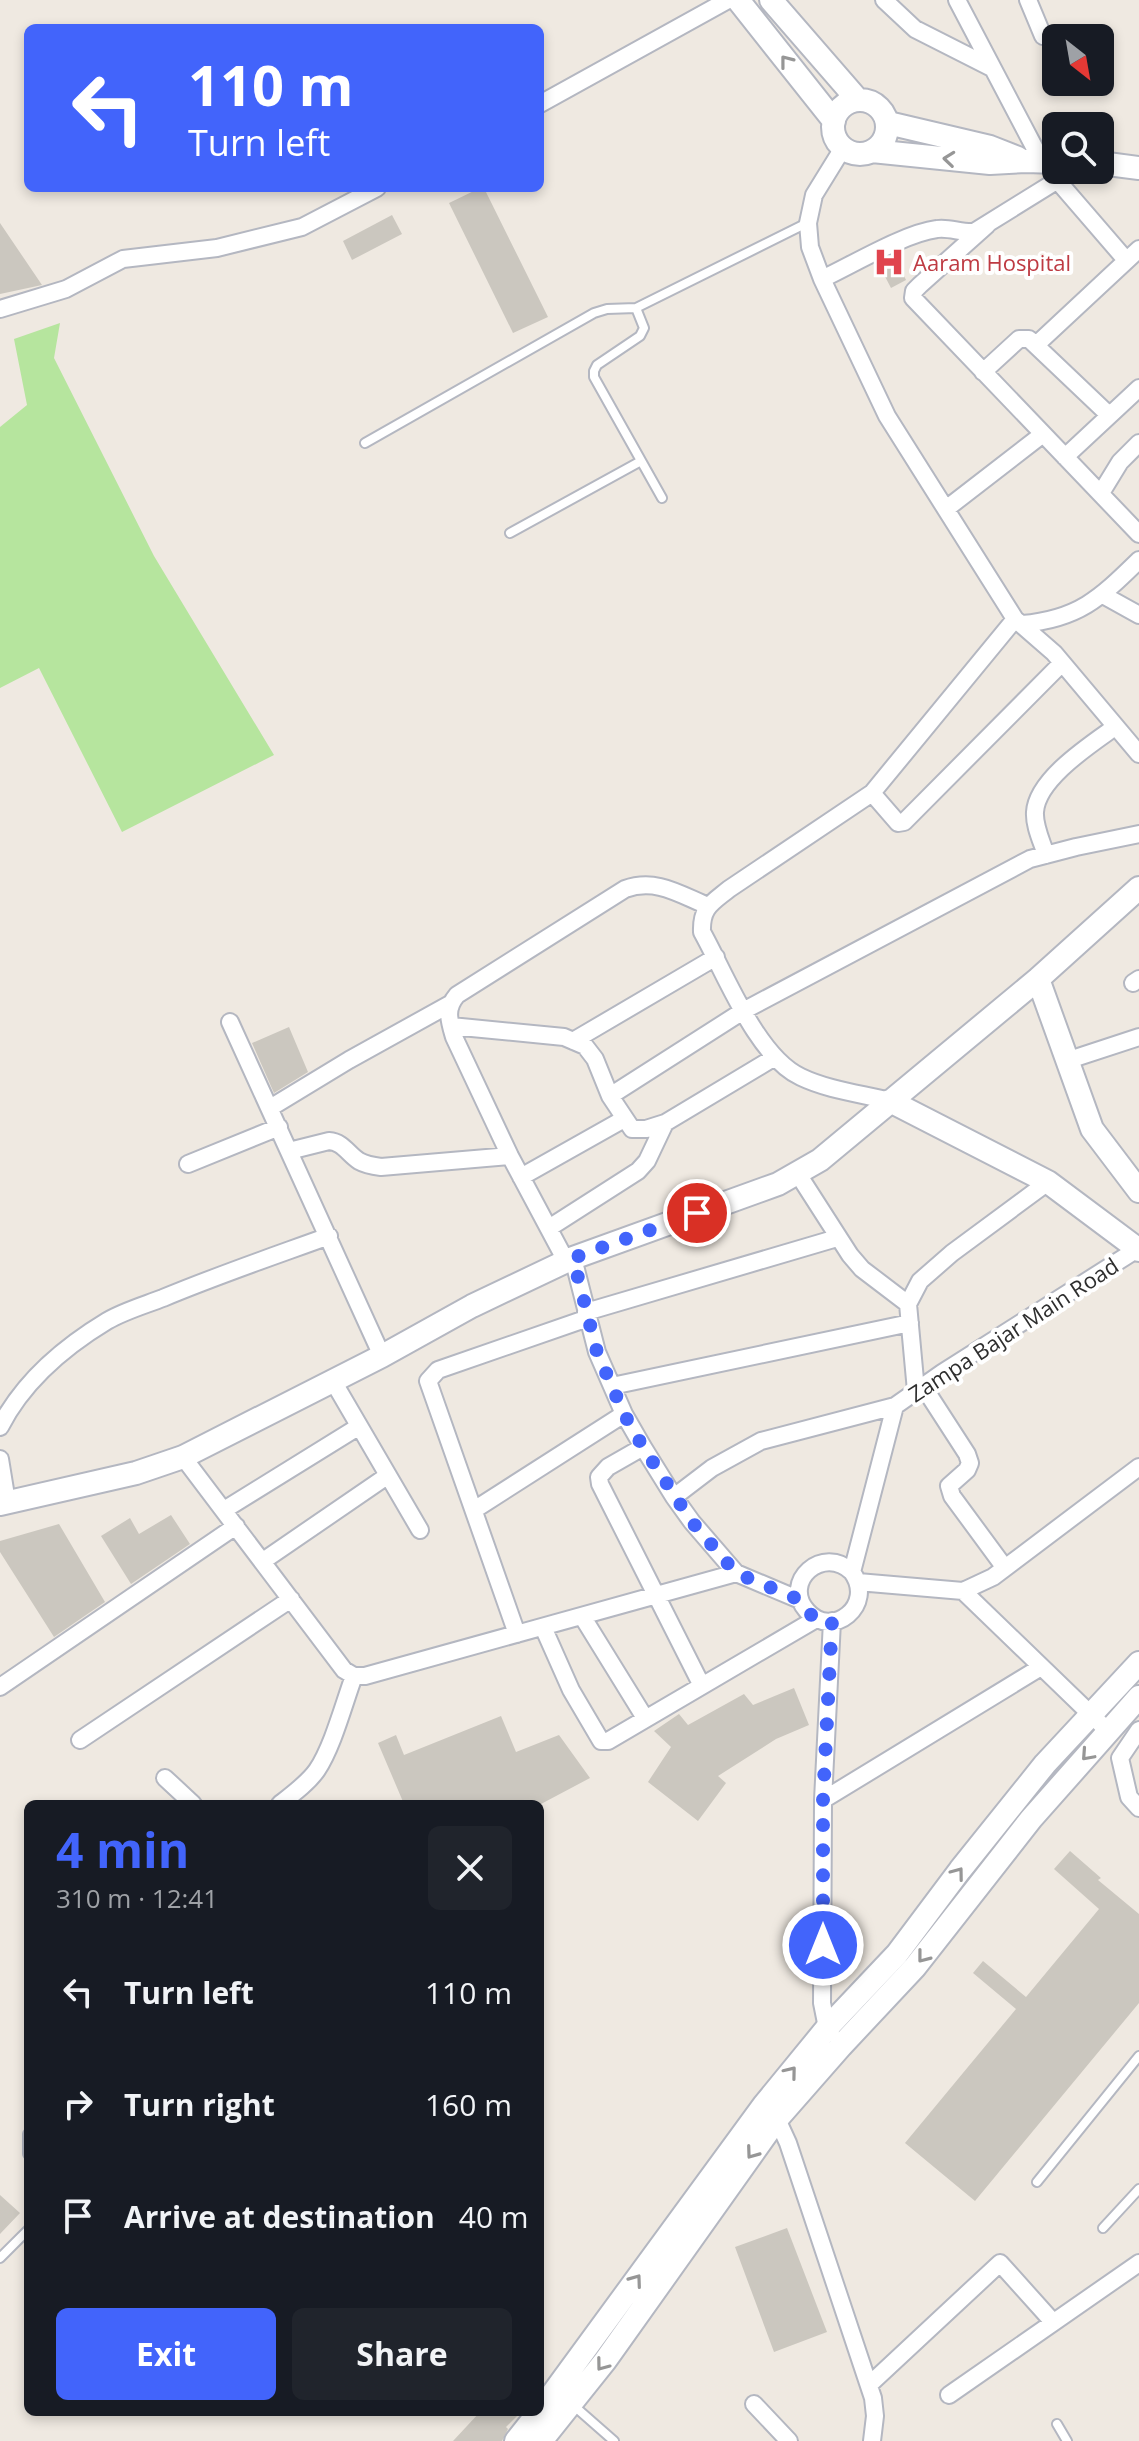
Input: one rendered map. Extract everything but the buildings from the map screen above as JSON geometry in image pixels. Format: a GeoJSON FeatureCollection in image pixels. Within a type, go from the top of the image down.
{"type":"FeatureCollection","features":[{"type":"Feature","properties":{"kind":"street"},"geometry":{"type":"LineString","coordinates":[[544,102],[728,0]]}},
{"type":"Feature","properties":{"kind":"street"},"geometry":{"type":"LineString","coordinates":[[738,0],[834,121]]}},
{"type":"Feature","properties":{"kind":"street"},"geometry":{"type":"LineString","coordinates":[[884,0],[915,29],[991,67]]}},
{"type":"Feature","properties":{"kind":"street"},"geometry":{"type":"LineString","coordinates":[[957,0],[1042,160]]}},
{"type":"Feature","properties":{"kind":"street"},"geometry":{"type":"LineString","coordinates":[[1028,0],[1042,34]]}},
{"type":"Feature","properties":{"kind":"street"},"geometry":{"type":"LineString","coordinates":[[775,1],[857,99]]}},
{"type":"Feature","properties":{"kind":"street"},"geometry":{"type":"LineString","coordinates":[[872,151],[884,140],[888,123],[881,108],[857,99],[842,107],[834,121],[835,136],[843,148],[857,154],[872,151],[1042,166]]}},
{"type":"Feature","properties":{"kind":"street"},"geometry":{"type":"LineString","coordinates":[[888,123],[990,147],[1042,165]]}},
{"type":"Feature","properties":{"kind":"street"},"geometry":{"type":"LineString","coordinates":[[843,148],[814,195],[808,223],[810,247],[887,416],[1018,621],[1062,663],[1139,754]]}},
{"type":"Feature","properties":{"kind":"street"},"geometry":{"type":"LineString","coordinates":[[1114,165],[1139,168]]}},
{"type":"Feature","properties":{"kind":"street"},"geometry":{"type":"LineString","coordinates":[[1042,169],[987,225],[920,285],[914,291],[913,298],[1139,534]]}},
{"type":"Feature","properties":{"kind":"street"},"geometry":{"type":"LineString","coordinates":[[1036,345],[1133,255],[1063,184]]}},
{"type":"Feature","properties":{"kind":"street"},"geometry":{"type":"LineString","coordinates":[[0,309],[66,289],[123,259],[217,248],[302,227],[369,192]]}},
{"type":"Feature","properties":{"kind":"street"},"geometry":{"type":"LineString","coordinates":[[822,279],[919,232],[941,228],[974,232],[987,225]]}},
{"type":"Feature","properties":{"kind":"street"},"geometry":{"type":"LineString","coordinates":[[983,372],[1022,338],[1029,339],[1109,415]]}},
{"type":"Feature","properties":{"kind":"street"},"geometry":{"type":"LineString","coordinates":[[1065,457],[1139,388]]}},
{"type":"Feature","properties":{"kind":"street"},"geometry":{"type":"LineString","coordinates":[[946,509],[1043,434]]}},
{"type":"Feature","properties":{"kind":"street"},"geometry":{"type":"LineString","coordinates":[[1101,493],[1120,462],[1139,443]]}},
{"type":"Feature","properties":{"kind":"street"},"geometry":{"type":"LineString","coordinates":[[1018,621],[1043,622],[1081,609],[1103,595],[1139,560]]}},
{"type":"Feature","properties":{"kind":"street"},"geometry":{"type":"LineString","coordinates":[[1103,595],[1139,615]]}},
{"type":"Feature","properties":{"kind":"street"},"geometry":{"type":"LineString","coordinates":[[1018,621],[872,793],[708,906],[702,917],[702,932],[743,1011],[775,1057],[800,1077],[890,1101],[1048,1182],[1139,1249]]}},
{"type":"Feature","properties":{"kind":"street"},"geometry":{"type":"LineString","coordinates":[[872,793],[898,823],[904,822],[1062,663]]}},
{"type":"Feature","properties":{"kind":"street"},"geometry":{"type":"LineString","coordinates":[[1046,855],[1034,817],[1036,802],[1074,756],[1115,727]]}},
{"type":"Feature","properties":{"kind":"street"},"geometry":{"type":"LineString","coordinates":[[610,1096],[743,1011],[1016,866],[1046,855],[1139,834]]}},
{"type":"Feature","properties":{"kind":"street"},"geometry":{"type":"LineString","coordinates":[[270,1108],[450,1004],[457,995],[625,889],[653,884],[708,906]]}},
{"type":"Feature","properties":{"kind":"street"},"geometry":{"type":"LineString","coordinates":[[0,1459],[4,1503],[136,1473],[183,1457],[382,1356],[472,1306],[570,1259],[798,1174],[820,1160],[1038,979],[1139,888]]}},
{"type":"Feature","properties":{"kind":"street"},"geometry":{"type":"LineString","coordinates":[[573,1041],[716,957]]}},
{"type":"Feature","properties":{"kind":"street"},"geometry":{"type":"LineString","coordinates":[[1038,979],[1092,1129],[1139,1191]]}},
{"type":"Feature","properties":{"kind":"street"},"geometry":{"type":"LineString","coordinates":[[450,1004],[448,1017],[451,1026],[510,1156],[549,1228],[570,1259],[597,1352],[624,1414],[643,1447],[692,1522],[736,1573],[800,1600],[808,1612],[824,1620]]}},
{"type":"Feature","properties":{"kind":"street"},"geometry":{"type":"LineString","coordinates":[[230,1022],[382,1356]]}},
{"type":"Feature","properties":{"kind":"street"},"geometry":{"type":"LineString","coordinates":[[451,1026],[564,1037],[585,1046],[595,1059],[610,1096],[632,1129],[646,1129],[665,1123],[775,1057]]}},
{"type":"Feature","properties":{"kind":"street"},"geometry":{"type":"LineString","coordinates":[[1069,1060],[1139,1037]]}},
{"type":"Feature","properties":{"kind":"street"},"geometry":{"type":"LineString","coordinates":[[521,1177],[624,1119]]}},
{"type":"Feature","properties":{"kind":"street"},"geometry":{"type":"LineString","coordinates":[[549,1228],[638,1171],[647,1161],[665,1123]]}},
{"type":"Feature","properties":{"kind":"street"},"geometry":{"type":"LineString","coordinates":[[188,1164],[279,1127]]}},
{"type":"Feature","properties":{"kind":"street"},"geometry":{"type":"LineString","coordinates":[[289,1151],[336,1141],[356,1160],[381,1167],[510,1156]]}},
{"type":"Feature","properties":{"kind":"street"},"geometry":{"type":"LineString","coordinates":[[798,1174],[837,1238],[862,1269],[908,1304]]}},
{"type":"Feature","properties":{"kind":"street"},"geometry":{"type":"LineString","coordinates":[[1005,1568],[952,1496],[949,1486],[967,1470],[970,1463],[967,1454],[919,1389],[908,1304],[920,1281],[952,1253],[1048,1182]]}},
{"type":"Feature","properties":{"kind":"street"},"geometry":{"type":"LineString","coordinates":[[0,1427],[11,1407],[36,1376],[69,1346],[109,1320],[196,1284],[329,1236]]}},
{"type":"Feature","properties":{"kind":"street"},"geometry":{"type":"LineString","coordinates":[[517,1634],[428,1381],[438,1370],[587,1315],[837,1238]]}},
{"type":"Feature","properties":{"kind":"street","name":"Zampa Bajar Main Road"},"geometry":{"type":"LineString","coordinates":[[855,1577],[895,1406],[1139,1249]]}},
{"type":"Feature","properties":{"kind":"street"},"geometry":{"type":"LineString","coordinates":[[612,1386],[910,1323]]}},
{"type":"Feature","properties":{"kind":"street"},"geometry":{"type":"LineString","coordinates":[[333,1381],[420,1530]]}},
{"type":"Feature","properties":{"kind":"street"},"geometry":{"type":"LineString","coordinates":[[674,1497],[712,1468],[761,1441],[895,1406]]}},
{"type":"Feature","properties":{"kind":"street"},"geometry":{"type":"LineString","coordinates":[[474,1510],[624,1414]]}},
{"type":"Feature","properties":{"kind":"street"},"geometry":{"type":"LineString","coordinates":[[224,1510],[358,1427]]}},
{"type":"Feature","properties":{"kind":"street"},"geometry":{"type":"LineString","coordinates":[[643,1447],[608,1467],[599,1477],[701,1684]]}},
{"type":"Feature","properties":{"kind":"street"},"geometry":{"type":"LineString","coordinates":[[183,1457],[344,1670],[354,1676],[365,1676],[736,1573]]}},
{"type":"Feature","properties":{"kind":"street"},"geometry":{"type":"LineString","coordinates":[[800,1600],[800,1584],[804,1575],[819,1563],[838,1562],[855,1577],[963,1591],[993,1577],[1139,1467]]}},
{"type":"Feature","properties":{"kind":"street"},"geometry":{"type":"LineString","coordinates":[[263,1561],[387,1476]]}},
{"type":"Feature","properties":{"kind":"street"},"geometry":{"type":"LineString","coordinates":[[0,1687],[236,1526]]}},
{"type":"Feature","properties":{"kind":"street"},"geometry":{"type":"LineString","coordinates":[[543,1627],[571,1690],[601,1741],[608,1741],[701,1684],[824,1620],[846,1617],[858,1601],[855,1577]]}},
{"type":"Feature","properties":{"kind":"street"},"geometry":{"type":"LineString","coordinates":[[963,1591],[1108,1731]]}},
{"type":"Feature","properties":{"kind":"street"},"geometry":{"type":"LineString","coordinates":[[80,1740],[291,1599]]}},
{"type":"Feature","properties":{"kind":"street"},"geometry":{"type":"LineString","coordinates":[[582,1616],[645,1718]]}},
{"type":"Feature","properties":{"kind":"street"},"geometry":{"type":"LineString","coordinates":[[824,1620],[822,2003],[834,2037]]}},
{"type":"Feature","properties":{"kind":"street"},"geometry":{"type":"LineString","coordinates":[[544,2407],[770,2112],[834,2037],[960,1870],[1045,1764],[1139,1663]]}},
{"type":"Feature","properties":{"kind":"street"},"geometry":{"type":"LineString","coordinates":[[823,1800],[1041,1667]]}},
{"type":"Feature","properties":{"kind":"street"},"geometry":{"type":"LineString","coordinates":[[285,1800],[317,1770],[354,1676]]}},
{"type":"Feature","properties":{"kind":"street"},"geometry":{"type":"LineString","coordinates":[[834,2037],[915,1967],[1031,1819],[1108,1731],[1136,1705],[1113,1692]]}},
{"type":"Feature","properties":{"kind":"street"},"geometry":{"type":"LineString","coordinates":[[1139,1730],[1120,1758],[1129,1797],[1139,1808]]}},
{"type":"Feature","properties":{"kind":"street"},"geometry":{"type":"LineString","coordinates":[[165,1778],[189,1800]]}},
{"type":"Feature","properties":{"kind":"street"},"geometry":{"type":"LineString","coordinates":[[770,2112],[788,2143],[869,2385],[875,2416],[872,2441]]}},
{"type":"Feature","properties":{"kind":"street"},"geometry":{"type":"LineString","coordinates":[[541,2441],[605,2361],[770,2112]]}},
{"type":"Feature","properties":{"kind":"street"},"geometry":{"type":"LineString","coordinates":[[869,2385],[1000,2263],[1053,2322]]}},
{"type":"Feature","properties":{"kind":"street"},"geometry":{"type":"LineString","coordinates":[[949,2395],[1139,2263]]}},
{"type":"Feature","properties":{"kind":"street"},"geometry":{"type":"LineString","coordinates":[[754,2404],[789,2441]]}},
{"type":"Feature","properties":{"kind":"street"},"geometry":{"type":"LineString","coordinates":[[516,2441],[537,2416]]}},
{"type":"Feature","properties":{"kind":"lane"},"geometry":{"type":"LineString","coordinates":[[365,443],[594,313],[607,309],[636,308],[808,223]]}},
{"type":"Feature","properties":{"kind":"lane"},"geometry":{"type":"LineString","coordinates":[[636,308],[644,328],[640,336],[597,365],[594,377],[662,498]]}},
{"type":"Feature","properties":{"kind":"lane"},"geometry":{"type":"LineString","coordinates":[[510,533],[641,461]]}},
{"type":"Feature","properties":{"kind":"lane"},"geometry":{"type":"LineString","coordinates":[[1037,2182],[1139,2056]]}},
{"type":"Feature","properties":{"kind":"lane"},"geometry":{"type":"LineString","coordinates":[[1103,2228],[1139,2189]]}},
{"type":"Feature","properties":{"kind":"lane"},"geometry":{"type":"LineString","coordinates":[[0,2258],[24,2234]]}},
{"type":"Feature","properties":{"kind":"lane"},"geometry":{"type":"LineString","coordinates":[[571,2404],[614,2441]]}},
{"type":"Feature","properties":{"kind":"lane"},"geometry":{"type":"LineString","coordinates":[[1057,2424],[1067,2441]]}},
{"type":"Feature","properties":{"kind":"green space"},"geometry":{"type":"Polygon","coordinates":[[[60,323],[54,358],[154,556],[274,755],[122,832],[39,668],[0,688],[0,427],[27,405],[14,339],[60,323]]]}},
{"type":"Feature","properties":{"kind":"place","name":"Aaram Hospital"},"geometry":{"type":"Point","coordinates":[889,262]}},
{"type":"Feature","properties":{"kind":"route"},"geometry":{"type":"LineString","coordinates":[[697,1213],[573,1258],[597,1352],[624,1414],[692,1522],[736,1573],[800,1600],[816,1619],[832,1621],[823,1800],[823,1945]]}}]}
